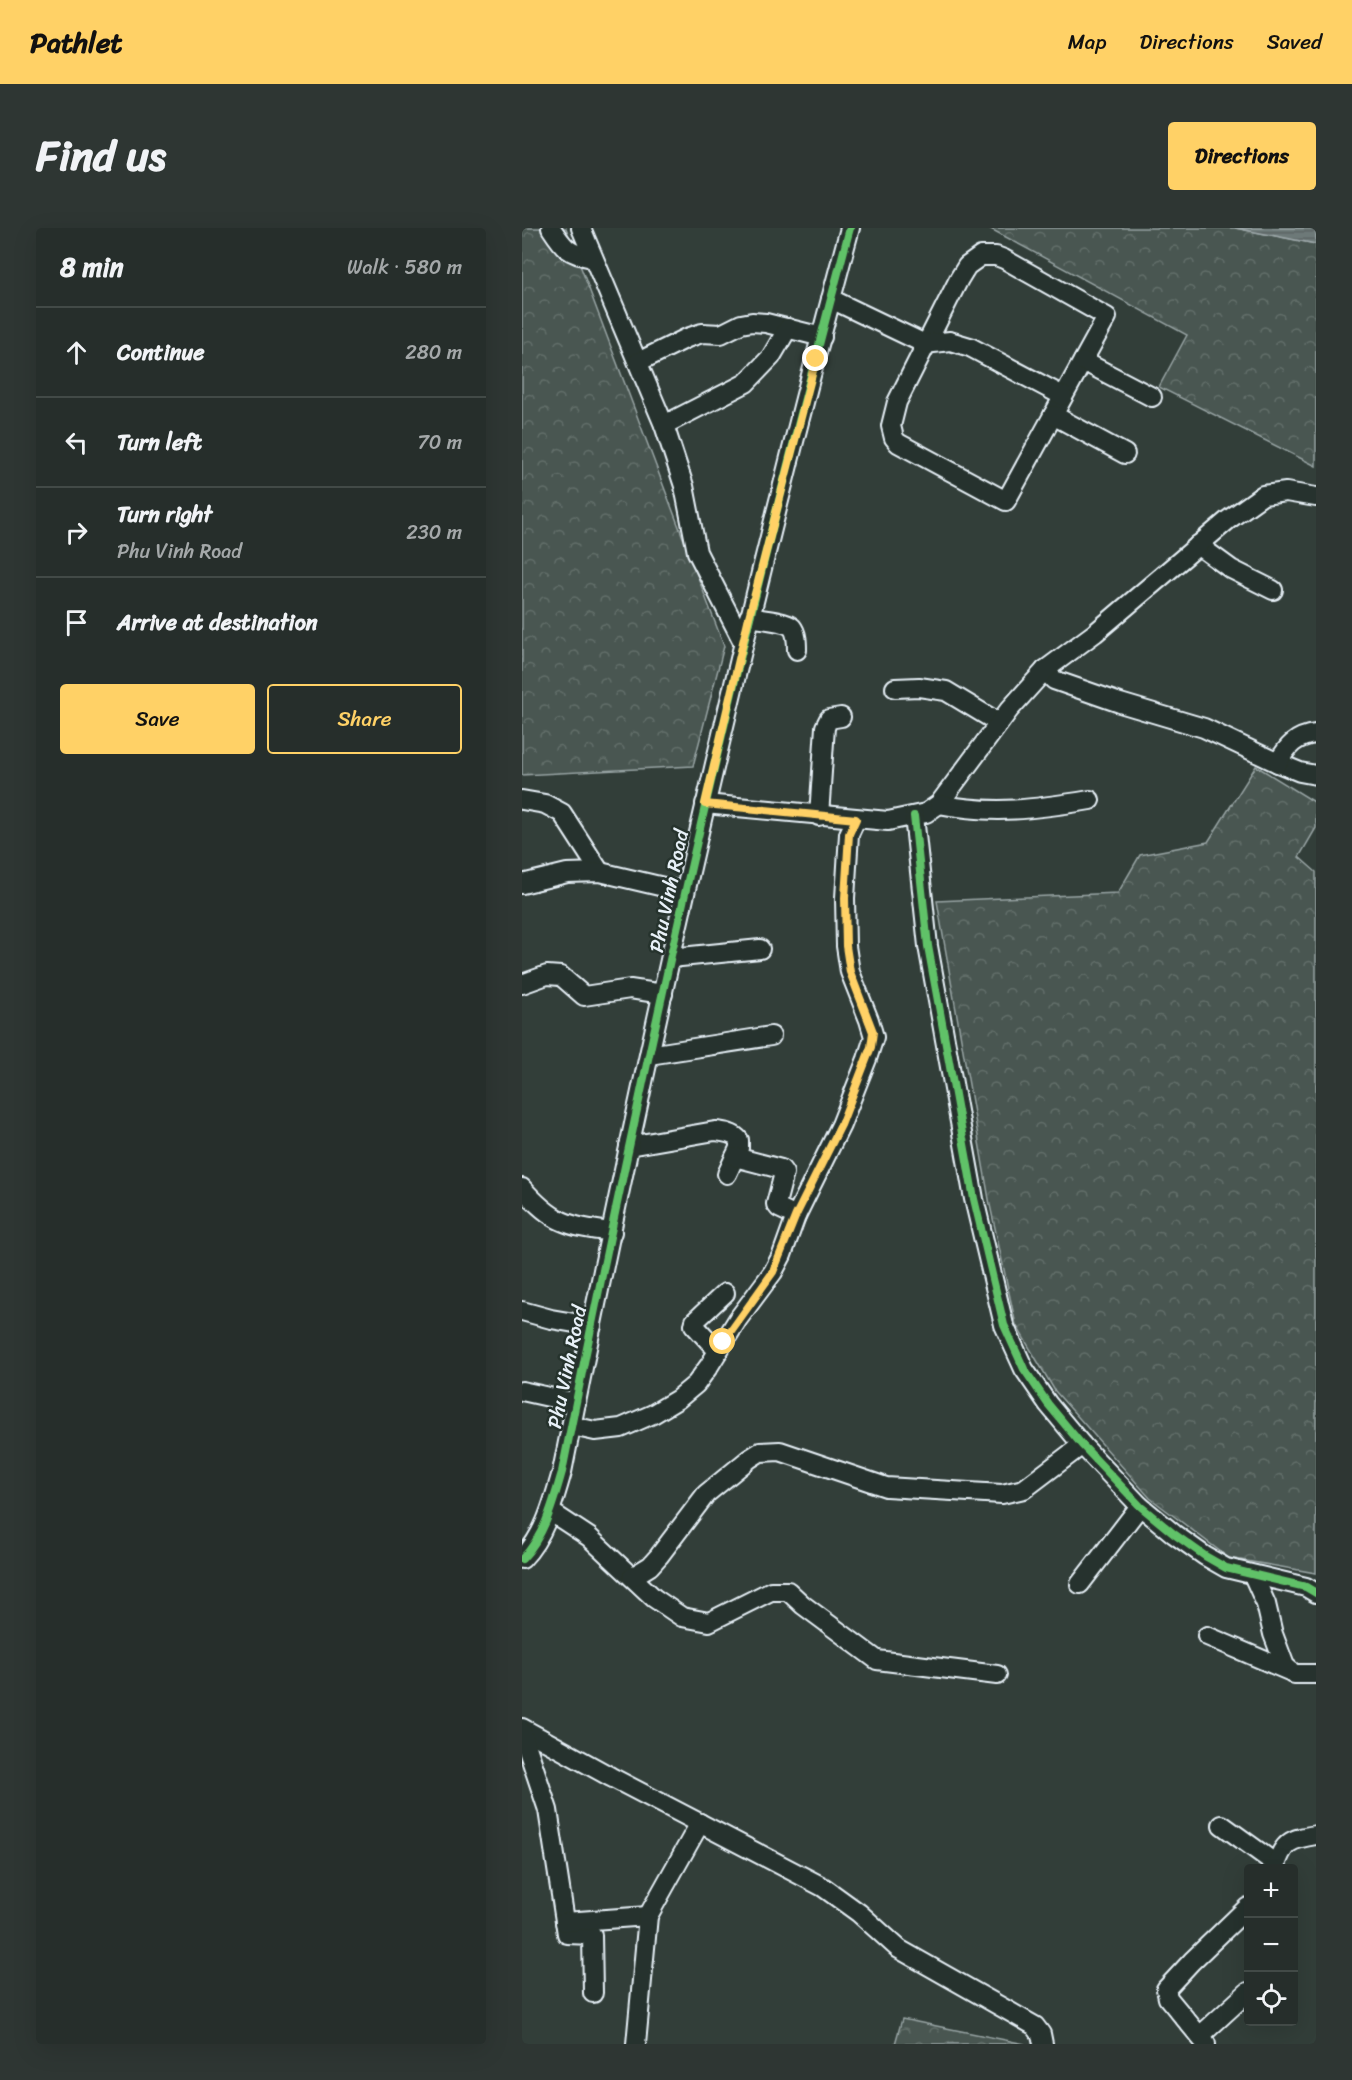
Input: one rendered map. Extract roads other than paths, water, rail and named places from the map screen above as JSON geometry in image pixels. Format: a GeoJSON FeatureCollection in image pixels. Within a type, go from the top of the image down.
{"type":"FeatureCollection","features":[{"type":"Feature","properties":{"kind":"street"},"geometry":{"type":"LineString","coordinates":[[551,228],[571,253],[593,258]]}},
{"type":"Feature","properties":{"kind":"street"},"geometry":{"type":"LineString","coordinates":[[581,228],[664,425],[684,486],[697,552],[743,642]]}},
{"type":"Feature","properties":{"kind":"street","name":"Phu Vinh Road"},"geometry":{"type":"LineString","coordinates":[[522,1559],[543,1529],[562,1472],[629,1146],[705,804],[749,617],[850,228]]}},
{"type":"Feature","properties":{"kind":"street"},"geometry":{"type":"LineString","coordinates":[[981,255],[996,256],[1107,317],[1006,501],[898,443],[892,433],[892,418],[897,402],[925,344],[967,266],[981,255]]}},
{"type":"Feature","properties":{"kind":"street"},"geometry":{"type":"LineString","coordinates":[[831,298],[925,344],[950,341],[970,347],[1063,396]]}},
{"type":"Feature","properties":{"kind":"street"},"geometry":{"type":"LineString","coordinates":[[638,362],[687,338],[702,333],[721,334],[741,324],[752,322],[822,336]]}},
{"type":"Feature","properties":{"kind":"street"},"geometry":{"type":"LineString","coordinates":[[664,425],[746,383],[771,357],[789,328]]}},
{"type":"Feature","properties":{"kind":"street"},"geometry":{"type":"LineString","coordinates":[[1083,361],[1152,397]]}},
{"type":"Feature","properties":{"kind":"street"},"geometry":{"type":"LineString","coordinates":[[1053,415],[1125,454]]}},
{"type":"Feature","properties":{"kind":"street"},"geometry":{"type":"LineString","coordinates":[[705,804],[888,821],[926,813],[939,804],[999,723],[1045,670],[1095,633],[1228,520],[1263,495],[1286,492],[1316,497]]}},
{"type":"Feature","properties":{"kind":"street"},"geometry":{"type":"LineString","coordinates":[[1198,545],[1231,569],[1274,590]]}},
{"type":"Feature","properties":{"kind":"street"},"geometry":{"type":"LineString","coordinates":[[749,617],[792,627],[797,650]]}},
{"type":"Feature","properties":{"kind":"street"},"geometry":{"type":"LineString","coordinates":[[1045,670],[1054,680],[1204,728],[1278,763],[1300,772],[1316,775]]}},
{"type":"Feature","properties":{"kind":"street"},"geometry":{"type":"LineString","coordinates":[[896,688],[919,687],[946,692],[999,723]]}},
{"type":"Feature","properties":{"kind":"street"},"geometry":{"type":"LineString","coordinates":[[819,816],[825,727],[829,719],[841,717]]}},
{"type":"Feature","properties":{"kind":"street"},"geometry":{"type":"LineString","coordinates":[[1278,763],[1291,743],[1305,736],[1316,734]]}},
{"type":"Feature","properties":{"kind":"street"},"geometry":{"type":"LineString","coordinates":[[522,800],[545,804],[562,813],[600,872]]}},
{"type":"Feature","properties":{"kind":"street"},"geometry":{"type":"LineString","coordinates":[[939,804],[1001,811],[1090,800]]}},
{"type":"Feature","properties":{"kind":"street"},"geometry":{"type":"LineString","coordinates":[[914,816],[928,946],[974,1199],[1004,1325],[1024,1369],[1048,1404],[1082,1445],[1140,1506],[1205,1556],[1226,1568],[1306,1587],[1316,1593]]}},
{"type":"Feature","properties":{"kind":"street"},"geometry":{"type":"LineString","coordinates":[[572,1426],[595,1431],[621,1428],[653,1414],[678,1399],[696,1384],[773,1272],[796,1215],[841,1125],[867,1059],[873,1036],[850,972],[846,946],[845,898],[849,834],[856,819]]}},
{"type":"Feature","properties":{"kind":"street"},"geometry":{"type":"LineString","coordinates":[[522,884],[567,873],[600,872],[685,892]]}},
{"type":"Feature","properties":{"kind":"street"},"geometry":{"type":"LineString","coordinates":[[671,958],[760,948]]}},
{"type":"Feature","properties":{"kind":"street"},"geometry":{"type":"LineString","coordinates":[[522,984],[547,975],[561,976],[584,996],[630,989],[663,994]]}},
{"type":"Feature","properties":{"kind":"street"},"geometry":{"type":"LineString","coordinates":[[649,1056],[771,1036]]}},
{"type":"Feature","properties":{"kind":"street"},"geometry":{"type":"LineString","coordinates":[[629,1146],[715,1131],[738,1137],[739,1144],[727,1174]]}},
{"type":"Feature","properties":{"kind":"street"},"geometry":{"type":"LineString","coordinates":[[735,1157],[781,1169],[784,1173],[776,1204],[779,1208],[796,1215]]}},
{"type":"Feature","properties":{"kind":"street"},"geometry":{"type":"LineString","coordinates":[[522,1188],[538,1206],[556,1220],[580,1228],[612,1232]]}},
{"type":"Feature","properties":{"kind":"street"},"geometry":{"type":"LineString","coordinates":[[717,1351],[694,1326],[695,1321],[725,1293]]}},
{"type":"Feature","properties":{"kind":"street"},"geometry":{"type":"LineString","coordinates":[[522,1311],[592,1326]]}},
{"type":"Feature","properties":{"kind":"street"},"geometry":{"type":"LineString","coordinates":[[522,1391],[576,1403]]}},
{"type":"Feature","properties":{"kind":"street"},"geometry":{"type":"LineString","coordinates":[[632,1577],[650,1566],[659,1556],[706,1494],[760,1452],[780,1451],[886,1487],[1002,1494],[1024,1489],[1082,1445]]}},
{"type":"Feature","properties":{"kind":"street"},"geometry":{"type":"LineString","coordinates":[[1080,1584],[1140,1506]]}},
{"type":"Feature","properties":{"kind":"street"},"geometry":{"type":"LineString","coordinates":[[550,1512],[589,1537],[654,1598],[682,1617],[709,1622],[771,1591],[788,1591],[803,1605],[877,1660],[997,1675]]}},
{"type":"Feature","properties":{"kind":"street"},"geometry":{"type":"LineString","coordinates":[[1253,1575],[1266,1604],[1282,1661],[1289,1671]]}},
{"type":"Feature","properties":{"kind":"street"},"geometry":{"type":"LineString","coordinates":[[1207,1636],[1289,1671],[1303,1675],[1316,1674]]}},
{"type":"Feature","properties":{"kind":"street"},"geometry":{"type":"LineString","coordinates":[[522,1730],[823,1887],[851,1906],[899,1949],[1035,2026],[1041,2034],[1043,2044]]}},
{"type":"Feature","properties":{"kind":"street"},"geometry":{"type":"LineString","coordinates":[[522,1730],[548,1810],[567,1934],[591,1935],[593,1993]]}},
{"type":"Feature","properties":{"kind":"street"},"geometry":{"type":"LineString","coordinates":[[636,2044],[648,1916],[700,1823]]}},
{"type":"Feature","properties":{"kind":"street"},"geometry":{"type":"LineString","coordinates":[[1222,1825],[1272,1864]]}},
{"type":"Feature","properties":{"kind":"street"},"geometry":{"type":"LineString","coordinates":[[1276,1864],[1287,1843],[1293,1839],[1316,1835]]}},
{"type":"Feature","properties":{"kind":"street"},"geometry":{"type":"LineString","coordinates":[[1244,1911],[1166,1989],[1168,1998],[1203,2040],[1244,1996]]}},
{"type":"Feature","properties":{"kind":"street"},"geometry":{"type":"LineString","coordinates":[[565,1922],[648,1916]]}}]}
